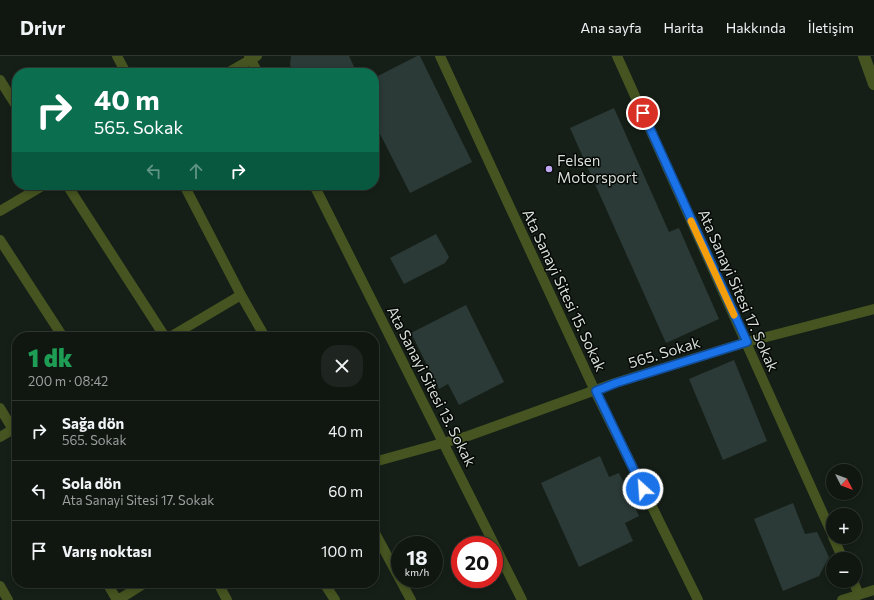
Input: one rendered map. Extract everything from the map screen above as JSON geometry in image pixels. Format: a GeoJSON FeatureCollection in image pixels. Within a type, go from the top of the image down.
{"type":"FeatureCollection","features":[{"type":"Feature","properties":{"kind":"street"},"geometry":{"type":"LineString","coordinates":[[864,56],[874,84]]}},
{"type":"Feature","properties":{"kind":"lane"},"geometry":{"type":"LineString","coordinates":[[117,56],[123,68]]}},
{"type":"Feature","properties":{"kind":"lane","name":"Ata Sanayi Sitesi 15. Sokak"},"geometry":{"type":"LineString","coordinates":[[440,56],[596,391],[698,600]]}},
{"type":"Feature","properties":{"kind":"lane","name":"Ata Sanayi Sitesi 17. Sokak"},"geometry":{"type":"LineString","coordinates":[[617,56],[747,342],[826,521]]}},
{"type":"Feature","properties":{"kind":"lane"},"geometry":{"type":"LineString","coordinates":[[235,68],[252,57],[256,68]]}},
{"type":"Feature","properties":{"kind":"lane"},"geometry":{"type":"LineString","coordinates":[[0,80],[12,99]]}},
{"type":"Feature","properties":{"kind":"lane"},"geometry":{"type":"LineString","coordinates":[[0,212],[36,190]]}},
{"type":"Feature","properties":{"kind":"lane"},"geometry":{"type":"LineString","coordinates":[[70,190],[162,332]]}},
{"type":"Feature","properties":{"kind":"lane"},"geometry":{"type":"LineString","coordinates":[[187,190],[241,295],[262,332]]}},
{"type":"Feature","properties":{"kind":"lane","name":"Ata Sanayi Sitesi 13. Sokak"},"geometry":{"type":"LineString","coordinates":[[317,190],[522,600]]}},
{"type":"Feature","properties":{"kind":"lane"},"geometry":{"type":"LineString","coordinates":[[0,240],[60,332]]}},
{"type":"Feature","properties":{"kind":"lane"},"geometry":{"type":"LineString","coordinates":[[178,332],[241,295]]}},
{"type":"Feature","properties":{"kind":"lane","name":"565. Sokak"},"geometry":{"type":"LineString","coordinates":[[379,461],[444,442],[616,383],[747,342],[874,309]]}},
{"type":"Feature","properties":{"kind":"lane"},"geometry":{"type":"LineString","coordinates":[[0,408],[12,425]]}},
{"type":"Feature","properties":{"kind":"lane"},"geometry":{"type":"LineString","coordinates":[[0,437],[12,432]]}},
{"type":"Feature","properties":{"kind":"lane"},"geometry":{"type":"LineString","coordinates":[[379,540],[411,600]]}},
{"type":"Feature","properties":{"kind":"lane"},"geometry":{"type":"LineString","coordinates":[[0,586],[8,600]]}},
{"type":"Feature","properties":{"kind":"lane"},"geometry":{"type":"LineString","coordinates":[[110,588],[117,600],[137,588]]}},
{"type":"Feature","properties":{"kind":"lane"},"geometry":{"type":"LineString","coordinates":[[221,588],[227,600]]}},
{"type":"Feature","properties":{"kind":"lane"},"geometry":{"type":"LineString","coordinates":[[327,588],[335,600]]}},
{"type":"Feature","properties":{"kind":"lane"},"geometry":{"type":"LineString","coordinates":[[856,588],[859,595]]}},
{"type":"Feature","properties":{"kind":"lane"},"geometry":{"type":"LineString","coordinates":[[842,600],[874,590]]}},
{"type":"Feature","properties":{"kind":"building"},"geometry":{"type":"Polygon","coordinates":[[[291,56],[349,56],[355,68],[292,68],[290,65],[291,56]]]}},
{"type":"Feature","properties":{"kind":"building"},"geometry":{"type":"Polygon","coordinates":[[[417,56],[420,56],[472,162],[410,193],[379,132],[379,75],[417,56]]]}},
{"type":"Feature","properties":{"kind":"building"},"geometry":{"type":"Polygon","coordinates":[[[614,108],[669,232],[679,228],[719,319],[666,343],[570,128],[614,108]]]}},
{"type":"Feature","properties":{"kind":"building"},"geometry":{"type":"Polygon","coordinates":[[[436,234],[449,257],[445,263],[404,284],[390,258],[436,234]]]}},
{"type":"Feature","properties":{"kind":"building"},"geometry":{"type":"Polygon","coordinates":[[[466,305],[504,382],[459,405],[448,384],[439,389],[411,333],[466,305]]]}},
{"type":"Feature","properties":{"kind":"building"},"geometry":{"type":"Polygon","coordinates":[[[734,360],[767,441],[723,460],[689,379],[734,360]]]}},
{"type":"Feature","properties":{"kind":"building"},"geometry":{"type":"Polygon","coordinates":[[[600,456],[609,477],[619,473],[639,516],[625,523],[633,541],[579,567],[541,483],[600,456]]]}},
{"type":"Feature","properties":{"kind":"building"},"geometry":{"type":"Polygon","coordinates":[[[793,503],[805,534],[817,532],[827,552],[826,563],[819,576],[783,591],[754,519],[793,503]]]}},
{"type":"Feature","properties":{"kind":"slow traffic"},"geometry":{"type":"LineString","coordinates":[[691,221],[734,315]]}},
{"type":"Feature","properties":{"kind":"place","name":"Felsen Motorsport"},"geometry":{"type":"Point","coordinates":[549,169]}},
{"type":"Feature","properties":{"kind":"route"},"geometry":{"type":"LineString","coordinates":[[643,113],[747,342],[616,383],[596,391],[643,489]]}}]}
